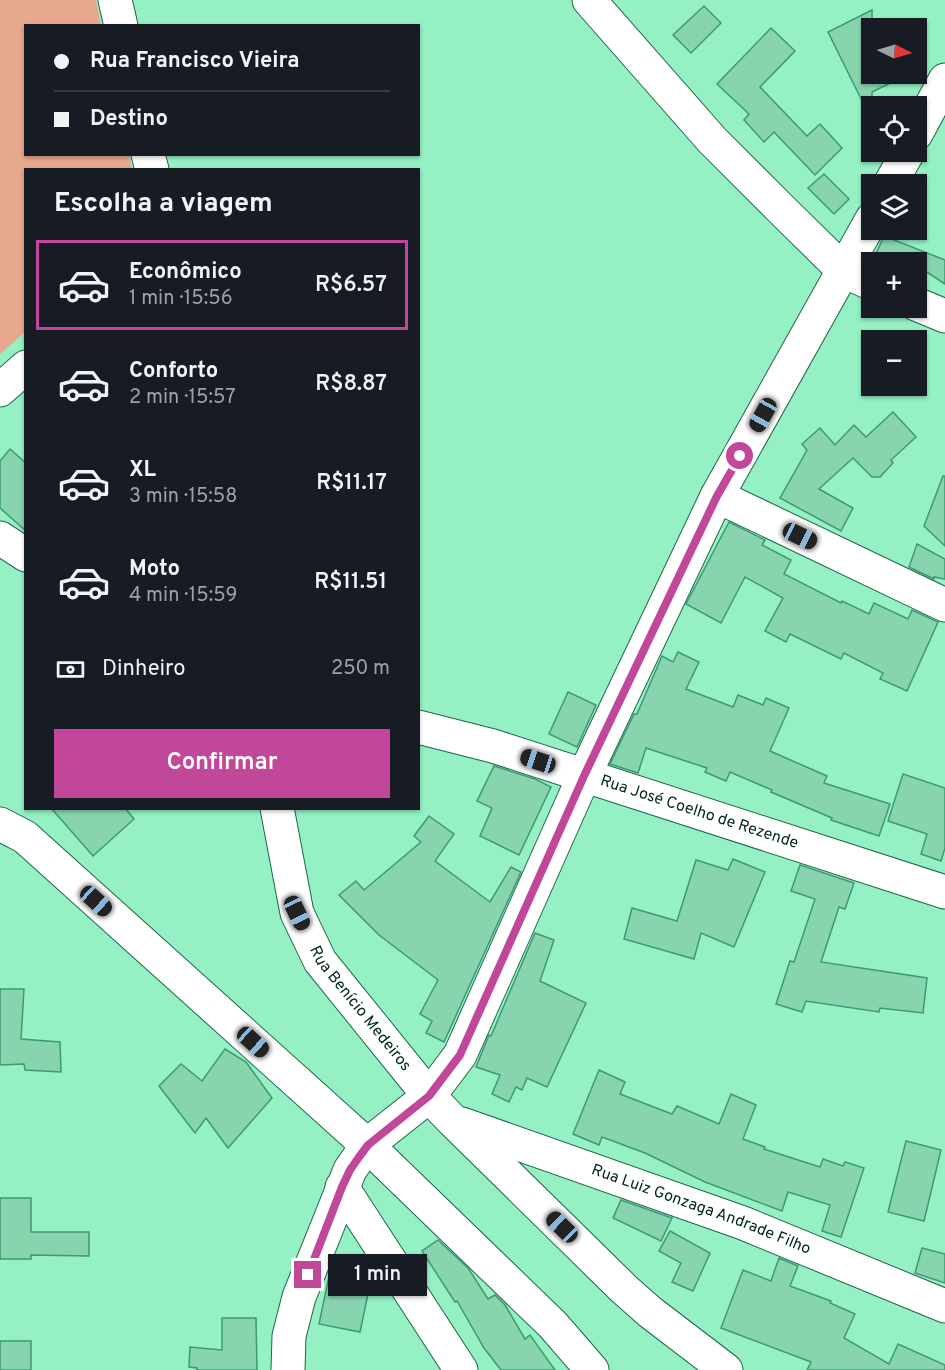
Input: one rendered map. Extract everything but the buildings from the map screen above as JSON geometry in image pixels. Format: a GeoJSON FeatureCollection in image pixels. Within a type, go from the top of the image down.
{"type":"FeatureCollection","features":[{"type":"Feature","properties":{"kind":"street"},"geometry":{"type":"LineString","coordinates":[[115,0],[121,24]]}},
{"type":"Feature","properties":{"kind":"street"},"geometry":{"type":"LineString","coordinates":[[588,0],[712,140],[858,278]]}},
{"type":"Feature","properties":{"kind":"street"},"geometry":{"type":"LineString","coordinates":[[927,114],[945,80]]}},
{"type":"Feature","properties":{"kind":"street"},"geometry":{"type":"LineString","coordinates":[[288,1370],[289,1336],[299,1297],[350,1170],[368,1145],[429,1096],[460,1055],[584,776],[717,496],[858,278],[867,240]]}},
{"type":"Feature","properties":{"kind":"street"},"geometry":{"type":"LineString","coordinates":[[927,309],[945,316]]}},
{"type":"Feature","properties":{"kind":"street"},"geometry":{"type":"LineString","coordinates":[[0,390],[24,369]]}},
{"type":"Feature","properties":{"kind":"street"},"geometry":{"type":"LineString","coordinates":[[717,496],[945,605]]}},
{"type":"Feature","properties":{"kind":"street"},"geometry":{"type":"LineString","coordinates":[[0,538],[24,554]]}},
{"type":"Feature","properties":{"kind":"street","name":"Rua José Coelho de Rezende"},"geometry":{"type":"LineString","coordinates":[[420,728],[493,746],[945,891]]}},
{"type":"Feature","properties":{"kind":"street","name":"Rua Benício Medeiros"},"geometry":{"type":"LineString","coordinates":[[277,810],[297,913],[320,961],[429,1096],[452,1120],[624,1289],[650,1312],[726,1370]]}},
{"type":"Feature","properties":{"kind":"street"},"geometry":{"type":"LineString","coordinates":[[0,824],[25,837],[368,1145],[553,1325],[592,1370]]}},
{"type":"Feature","properties":{"kind":"street","name":"Rua Luiz Gonzaga Andrade Filho"},"geometry":{"type":"LineString","coordinates":[[452,1120],[743,1223],[945,1306]]}},
{"type":"Feature","properties":{"kind":"street"},"geometry":{"type":"LineString","coordinates":[[342,1187],[461,1370]]}},
{"type":"Feature","properties":{"kind":"shaded area"},"geometry":{"type":"Polygon","coordinates":[[[0,0],[96,0],[101,24],[24,24],[24,156],[129,156],[132,168],[24,168],[24,333],[0,354],[0,0]]]}},
{"type":"Feature","properties":{"kind":"route"},"geometry":{"type":"LineString","coordinates":[[308,1275],[350,1170],[368,1145],[429,1096],[460,1055],[584,776],[717,496],[740,456]]}}]}
